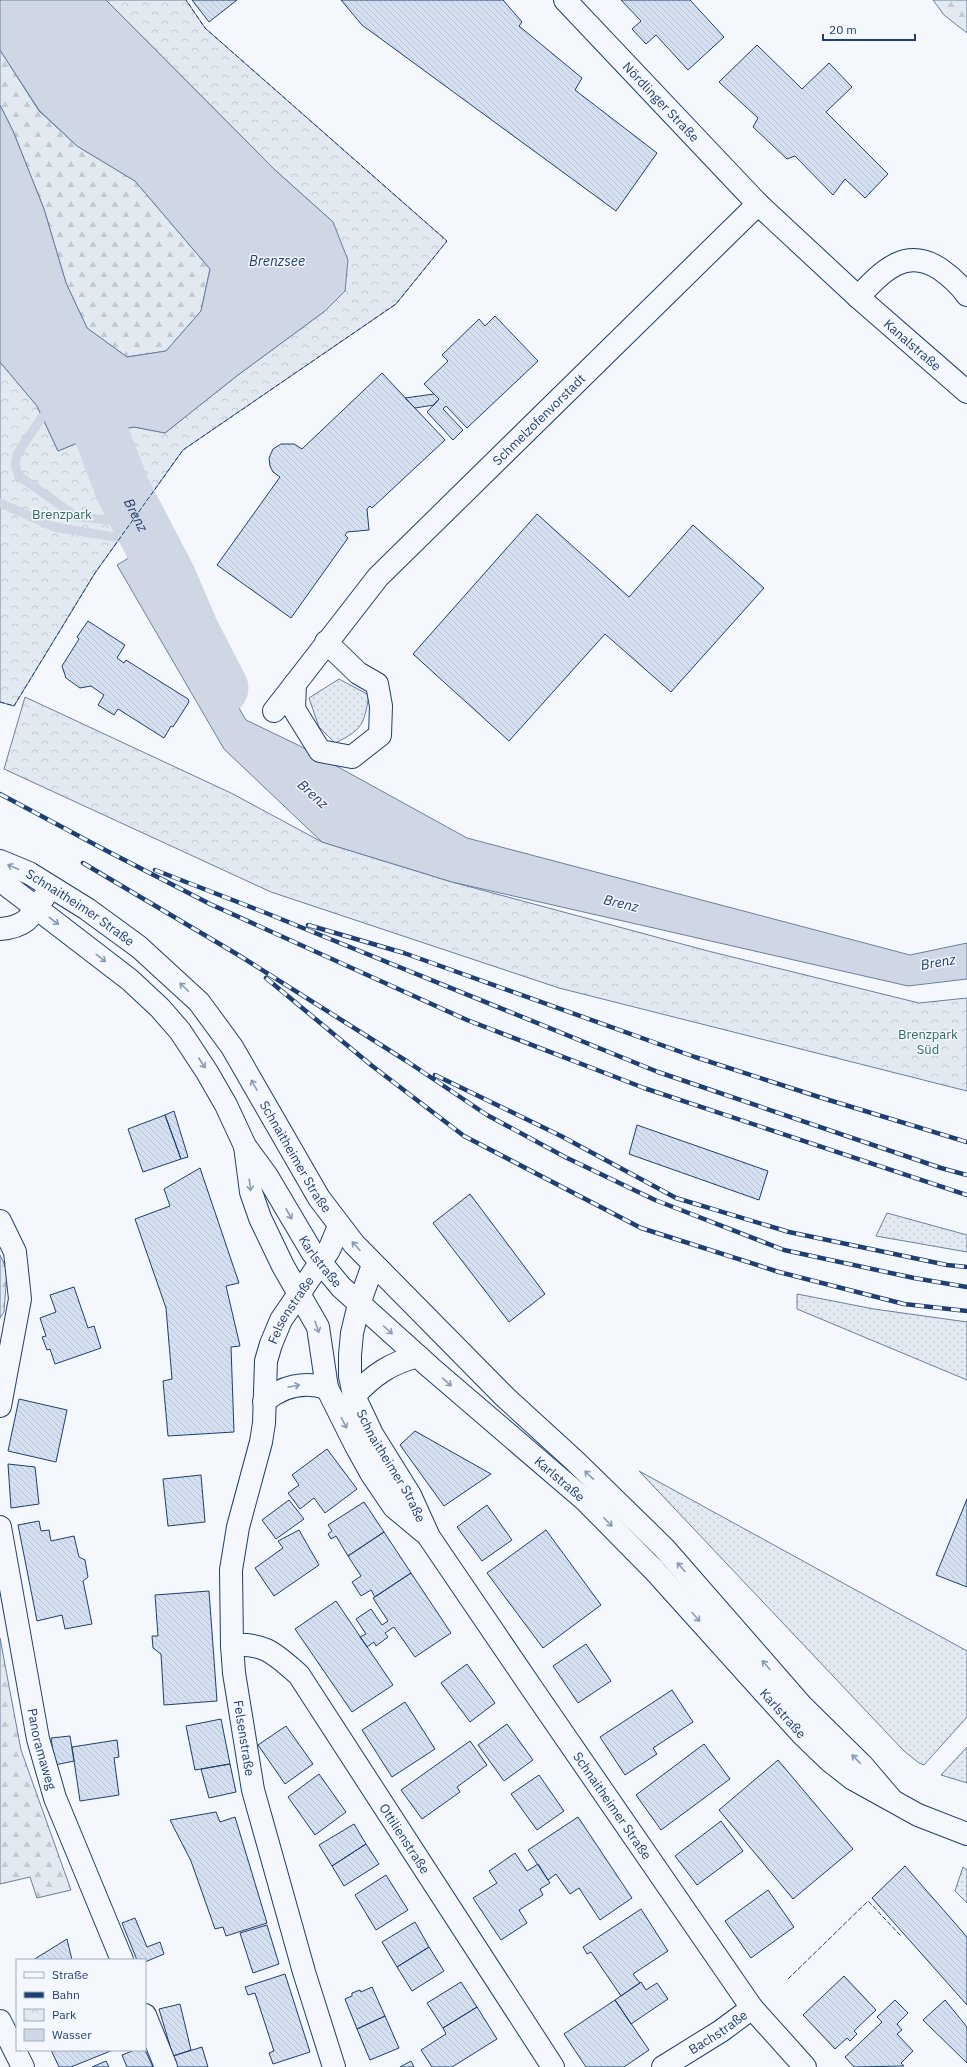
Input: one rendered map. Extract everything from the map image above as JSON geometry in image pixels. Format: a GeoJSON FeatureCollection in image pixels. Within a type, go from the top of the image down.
{"type":"FeatureCollection","features":[{"type":"Feature","properties":{"kind":"street","name":"Nördlinger Straße"},"geometry":{"type":"LineString","coordinates":[[565,0],[758,204]]}},
{"type":"Feature","properties":{"kind":"street","name":"Kanalstraße"},"geometry":{"type":"LineString","coordinates":[[758,204],[858,296],[967,392]]}},
{"type":"Feature","properties":{"kind":"street","name":"Schmelzofenvorstadt"},"geometry":{"type":"LineString","coordinates":[[274,711],[326,642],[378,577],[758,204]]}},
{"type":"Feature","properties":{"kind":"street"},"geometry":{"type":"LineString","coordinates":[[858,296],[878,275],[894,264],[913,259],[929,262],[946,274],[967,295]]}},
{"type":"Feature","properties":{"kind":"street"},"geometry":{"type":"LineString","coordinates":[[295,684],[294,709],[320,751],[352,757],[380,736],[381,706],[377,684],[358,673],[326,642]]}},
{"type":"Feature","properties":{"kind":"street","name":"Schnaitheimer Straße"},"geometry":{"type":"LineString","coordinates":[[0,861],[30,873],[87,909],[139,947],[178,981],[211,1015],[232,1047],[309,1181],[339,1226],[373,1265],[359,1304],[352,1333],[350,1376],[354,1396],[372,1434],[410,1495],[429,1537],[752,2008],[805,2067]]}},
{"type":"Feature","properties":{"kind":"street","name":"Schnaitheimer Straße"},"geometry":{"type":"LineString","coordinates":[[0,880],[130,980],[160,1008],[180,1031],[207,1072],[226,1105],[245,1146],[252,1192],[260,1218],[283,1266],[300,1292],[318,1327],[328,1388],[333,1402],[371,1473],[394,1507],[429,1537]]}},
{"type":"Feature","properties":{"kind":"street"},"geometry":{"type":"LineString","coordinates":[[0,929],[16,927],[27,921],[51,886]]}},
{"type":"Feature","properties":{"kind":"street","name":"Karlstraße"},"geometry":{"type":"LineString","coordinates":[[245,1146],[267,1176],[294,1224],[320,1263],[359,1304],[575,1491],[606,1520],[654,1570],[801,1733],[830,1761],[853,1779],[918,1815],[967,1834]]}},
{"type":"Feature","properties":{"kind":"street"},"geometry":{"type":"LineString","coordinates":[[0,1221],[15,1252],[20,1299],[0,1406]]}},
{"type":"Feature","properties":{"kind":"street","name":"Felsenstraße"},"geometry":{"type":"LineString","coordinates":[[334,2067],[303,1968],[253,1790],[239,1713],[232,1645],[231,1570],[233,1550],[261,1442],[264,1423],[266,1361],[271,1344],[281,1320],[329,1250],[339,1226]]}},
{"type":"Feature","properties":{"kind":"street","name":"Karlstraße"},"geometry":{"type":"LineString","coordinates":[[373,1265],[505,1397],[575,1461],[664,1548],[800,1705],[862,1765],[891,1799]]}},
{"type":"Feature","properties":{"kind":"street"},"geometry":{"type":"LineString","coordinates":[[354,1396],[367,1381],[386,1367],[398,1361],[418,1356]]}},
{"type":"Feature","properties":{"kind":"street"},"geometry":{"type":"LineString","coordinates":[[264,1402],[274,1393],[285,1388],[306,1384],[315,1384],[328,1388]]}},
{"type":"Feature","properties":{"kind":"street","name":"Panoramaweg"},"geometry":{"type":"LineString","coordinates":[[0,1527],[38,1739],[52,1791],[122,1959]]}},
{"type":"Feature","properties":{"kind":"street","name":"Ottilienstraße"},"geometry":{"type":"LineString","coordinates":[[232,1645],[250,1644],[273,1652],[299,1675],[553,2067]]}},
{"type":"Feature","properties":{"kind":"street","name":"Bachstraße"},"geometry":{"type":"LineString","coordinates":[[663,2067],[721,2032],[752,2008]]}},
{"type":"Feature","properties":{"kind":"street"},"geometry":{"type":"LineString","coordinates":[[146,2017],[166,2067]]}},
{"type":"Feature","properties":{"kind":"street"},"geometry":{"type":"LineString","coordinates":[[0,2021],[23,2067]]}},
{"type":"Feature","properties":{"kind":"green space","name":"Brenzpark"},"geometry":{"type":"Polygon","coordinates":[[[106,0],[186,0],[205,28],[447,241],[396,304],[183,450],[95,573],[14,706],[0,702],[0,362],[37,406],[58,451],[101,433],[134,427],[165,433],[238,375],[325,311],[345,291],[333,222],[275,170],[106,0]]]}},
{"type":"Feature","properties":{"kind":"green space"},"geometry":{"type":"Polygon","coordinates":[[[933,0],[967,0],[967,33],[944,15],[933,0]]]}},
{"type":"Feature","properties":{"kind":"green space"},"geometry":{"type":"Polygon","coordinates":[[[0,50],[39,111],[77,146],[135,181],[210,269],[201,311],[166,351],[127,357],[87,328],[66,283],[44,209],[13,131],[0,105],[0,50]]]}},
{"type":"Feature","properties":{"kind":"green space"},"geometry":{"type":"Polygon","coordinates":[[[339,679],[369,695],[363,720],[360,725],[351,734],[335,743],[319,727],[309,698],[339,679]]]}},
{"type":"Feature","properties":{"kind":"green space","name":"Brenzpark Süd"},"geometry":{"type":"Polygon","coordinates":[[[25,697],[231,793],[322,842],[452,882],[708,951],[919,1003],[967,998],[967,1091],[559,988],[271,892],[4,769],[25,697]]]}},
{"type":"Feature","properties":{"kind":"green space"},"geometry":{"type":"Polygon","coordinates":[[[887,1213],[967,1235],[967,1252],[876,1236],[887,1213]]]}},
{"type":"Feature","properties":{"kind":"green space"},"geometry":{"type":"Polygon","coordinates":[[[0,1255],[7,1270],[4,1312],[0,1318],[0,1255]]]}},
{"type":"Feature","properties":{"kind":"green space"},"geometry":{"type":"Polygon","coordinates":[[[797,1294],[874,1309],[967,1322],[967,1380],[797,1309],[797,1294]]]}},
{"type":"Feature","properties":{"kind":"green space"},"geometry":{"type":"Polygon","coordinates":[[[639,1471],[967,1651],[967,1717],[924,1765],[919,1763],[904,1751],[639,1471]]]}},
{"type":"Feature","properties":{"kind":"green space"},"geometry":{"type":"Polygon","coordinates":[[[0,1638],[21,1750],[71,1890],[37,1898],[30,1877],[0,1884],[0,1638]]]}},
{"type":"Feature","properties":{"kind":"green space"},"geometry":{"type":"Polygon","coordinates":[[[967,1747],[967,1783],[941,1775],[967,1747]]]}},
{"type":"Feature","properties":{"kind":"green space"},"geometry":{"type":"Polygon","coordinates":[[[963,1867],[967,1870],[967,1903],[955,1891],[963,1867]]]}},
{"type":"Feature","properties":{"kind":"water","name":"Brenzsee"},"geometry":{"type":"Polygon","coordinates":[[[0,0],[106,0],[275,170],[333,222],[348,260],[345,291],[325,311],[238,375],[165,433],[134,427],[101,433],[58,451],[37,406],[0,362],[0,105],[13,131],[44,209],[66,283],[87,328],[127,357],[166,351],[201,311],[210,269],[135,181],[77,146],[39,110],[0,50],[0,0]]]}},
{"type":"Feature","properties":{"kind":"water"},"geometry":{"type":"Polygon","coordinates":[[[145,548],[246,720],[300,746],[467,838],[910,955],[967,943],[967,979],[908,986],[452,882],[322,842],[224,749],[117,565],[145,548]]]}},
{"type":"Feature","properties":{"kind":"building"},"geometry":{"type":"Polygon","coordinates":[[[192,0],[237,0],[209,22],[192,0]]]}},
{"type":"Feature","properties":{"kind":"building"},"geometry":{"type":"Polygon","coordinates":[[[341,0],[503,0],[522,22],[519,26],[582,78],[575,90],[657,153],[616,211],[362,25],[341,0]]]}},
{"type":"Feature","properties":{"kind":"building"},"geometry":{"type":"Polygon","coordinates":[[[621,0],[690,0],[724,37],[688,70],[656,35],[646,44],[632,29],[641,21],[621,0]]]}},
{"type":"Feature","properties":{"kind":"building"},"geometry":{"type":"Polygon","coordinates":[[[757,45],[802,89],[829,63],[852,87],[826,112],[888,174],[865,198],[845,179],[833,195],[795,156],[787,159],[753,127],[758,118],[719,82],[757,45]]]}},
{"type":"Feature","properties":{"kind":"building"},"geometry":{"type":"Polygon","coordinates":[[[495,316],[538,361],[467,428],[446,406],[443,409],[463,430],[453,440],[427,412],[439,399],[424,384],[448,361],[442,355],[479,319],[485,326],[495,316]]]}},
{"type":"Feature","properties":{"kind":"building"},"geometry":{"type":"Polygon","coordinates":[[[382,373],[445,440],[372,508],[370,506],[367,509],[369,530],[347,532],[345,535],[348,538],[291,618],[217,565],[280,477],[273,472],[270,466],[269,458],[273,449],[281,444],[294,444],[302,449],[382,373]]]}},
{"type":"Feature","properties":{"kind":"building"},"geometry":{"type":"Polygon","coordinates":[[[434,394],[439,399],[434,405],[415,408],[405,398],[434,394]]]}},
{"type":"Feature","properties":{"kind":"building"},"geometry":{"type":"Polygon","coordinates":[[[537,514],[629,597],[693,525],[764,588],[671,692],[605,634],[509,741],[413,654],[537,514]]]}},
{"type":"Feature","properties":{"kind":"building"},"geometry":{"type":"Polygon","coordinates":[[[88,621],[125,645],[117,658],[124,663],[126,660],[188,699],[189,702],[164,738],[118,709],[114,715],[98,705],[104,695],[91,686],[80,688],[66,678],[62,666],[79,639],[77,637],[88,621]]]}},
{"type":"Feature","properties":{"kind":"building"},"geometry":{"type":"Polygon","coordinates":[[[174,1111],[188,1157],[181,1159],[165,1115],[174,1111]]]}},
{"type":"Feature","properties":{"kind":"building"},"geometry":{"type":"Polygon","coordinates":[[[165,1115],[181,1159],[143,1172],[128,1129],[165,1115]]]}},
{"type":"Feature","properties":{"kind":"building"},"geometry":{"type":"Polygon","coordinates":[[[637,1125],[768,1171],[759,1200],[629,1154],[637,1125]]]}},
{"type":"Feature","properties":{"kind":"building"},"geometry":{"type":"Polygon","coordinates":[[[200,1168],[239,1283],[226,1286],[240,1346],[231,1347],[234,1432],[168,1436],[163,1381],[172,1379],[166,1308],[135,1219],[170,1206],[164,1189],[200,1168]]]}},
{"type":"Feature","properties":{"kind":"building"},"geometry":{"type":"Polygon","coordinates":[[[470,1194],[545,1294],[509,1322],[433,1223],[470,1194]]]}},
{"type":"Feature","properties":{"kind":"building"},"geometry":{"type":"Polygon","coordinates":[[[74,1287],[88,1328],[94,1326],[101,1348],[55,1364],[50,1349],[47,1350],[42,1337],[46,1336],[40,1318],[56,1312],[50,1295],[74,1287]]]}},
{"type":"Feature","properties":{"kind":"building"},"geometry":{"type":"Polygon","coordinates":[[[19,1399],[67,1410],[56,1462],[8,1451],[19,1399]]]}},
{"type":"Feature","properties":{"kind":"building"},"geometry":{"type":"Polygon","coordinates":[[[415,1431],[491,1474],[444,1506],[400,1445],[415,1431]]]}},
{"type":"Feature","properties":{"kind":"building"},"geometry":{"type":"Polygon","coordinates":[[[327,1449],[357,1489],[325,1513],[314,1498],[300,1509],[288,1493],[299,1485],[292,1475],[327,1449]]]}},
{"type":"Feature","properties":{"kind":"building"},"geometry":{"type":"Polygon","coordinates":[[[8,1464],[35,1467],[39,1504],[11,1508],[8,1464]]]}},
{"type":"Feature","properties":{"kind":"building"},"geometry":{"type":"Polygon","coordinates":[[[201,1475],[205,1522],[168,1526],[163,1479],[201,1475]]]}},
{"type":"Feature","properties":{"kind":"building"},"geometry":{"type":"Polygon","coordinates":[[[967,1499],[967,1587],[936,1575],[967,1499]]]}},
{"type":"Feature","properties":{"kind":"building"},"geometry":{"type":"Polygon","coordinates":[[[289,1500],[304,1519],[276,1539],[262,1520],[289,1500]]]}},
{"type":"Feature","properties":{"kind":"building"},"geometry":{"type":"Polygon","coordinates":[[[364,1502],[384,1532],[348,1556],[336,1536],[331,1539],[328,1534],[332,1531],[328,1525],[364,1502]]]}},
{"type":"Feature","properties":{"kind":"building"},"geometry":{"type":"Polygon","coordinates":[[[487,1505],[512,1540],[482,1561],[457,1527],[487,1505]]]}},
{"type":"Feature","properties":{"kind":"building"},"geometry":{"type":"Polygon","coordinates":[[[39,1521],[41,1531],[49,1530],[51,1541],[74,1536],[79,1557],[85,1560],[88,1577],[83,1581],[92,1624],[65,1629],[62,1615],[37,1621],[18,1525],[39,1521]]]}},
{"type":"Feature","properties":{"kind":"building"},"geometry":{"type":"Polygon","coordinates":[[[299,1530],[319,1565],[274,1596],[255,1568],[283,1548],[278,1541],[299,1530]]]}},
{"type":"Feature","properties":{"kind":"building"},"geometry":{"type":"Polygon","coordinates":[[[546,1530],[601,1605],[543,1648],[487,1573],[546,1530]]]}},
{"type":"Feature","properties":{"kind":"building"},"geometry":{"type":"Polygon","coordinates":[[[384,1532],[411,1573],[375,1597],[371,1590],[361,1596],[352,1582],[361,1576],[348,1556],[384,1532]]]}},
{"type":"Feature","properties":{"kind":"building"},"geometry":{"type":"Polygon","coordinates":[[[411,1573],[451,1633],[415,1657],[394,1627],[385,1633],[388,1637],[376,1646],[374,1642],[367,1647],[360,1637],[366,1634],[356,1619],[371,1609],[382,1625],[388,1621],[373,1598],[411,1573]]]}},
{"type":"Feature","properties":{"kind":"building"},"geometry":{"type":"Polygon","coordinates":[[[209,1591],[217,1701],[164,1705],[161,1654],[153,1648],[152,1636],[158,1636],[155,1595],[209,1591]]]}},
{"type":"Feature","properties":{"kind":"building"},"geometry":{"type":"Polygon","coordinates":[[[336,1601],[393,1685],[352,1712],[295,1629],[336,1601]]]}},
{"type":"Feature","properties":{"kind":"building"},"geometry":{"type":"Polygon","coordinates":[[[586,1644],[611,1681],[578,1703],[553,1666],[586,1644]]]}},
{"type":"Feature","properties":{"kind":"building"},"geometry":{"type":"Polygon","coordinates":[[[467,1664],[495,1703],[470,1722],[441,1683],[467,1664]]]}},
{"type":"Feature","properties":{"kind":"building"},"geometry":{"type":"Polygon","coordinates":[[[672,1690],[693,1722],[653,1748],[657,1754],[625,1775],[600,1737],[672,1690]]]}},
{"type":"Feature","properties":{"kind":"building"},"geometry":{"type":"Polygon","coordinates":[[[405,1702],[435,1749],[392,1777],[362,1730],[405,1702]]]}},
{"type":"Feature","properties":{"kind":"building"},"geometry":{"type":"Polygon","coordinates":[[[221,1719],[230,1764],[195,1770],[186,1726],[221,1719]]]}},
{"type":"Feature","properties":{"kind":"building"},"geometry":{"type":"Polygon","coordinates":[[[507,1724],[533,1760],[504,1781],[478,1745],[507,1724]]]}},
{"type":"Feature","properties":{"kind":"building"},"geometry":{"type":"Polygon","coordinates":[[[286,1726],[313,1764],[285,1784],[258,1745],[286,1726]]]}},
{"type":"Feature","properties":{"kind":"building"},"geometry":{"type":"Polygon","coordinates":[[[70,1736],[74,1761],[55,1765],[51,1738],[70,1736]]]}},
{"type":"Feature","properties":{"kind":"building"},"geometry":{"type":"Polygon","coordinates":[[[117,1740],[119,1757],[114,1758],[119,1795],[80,1801],[72,1747],[117,1740]]]}},
{"type":"Feature","properties":{"kind":"building"},"geometry":{"type":"Polygon","coordinates":[[[470,1741],[487,1765],[457,1787],[460,1792],[422,1819],[401,1790],[470,1741]]]}},
{"type":"Feature","properties":{"kind":"building"},"geometry":{"type":"Polygon","coordinates":[[[704,1744],[730,1779],[661,1830],[636,1795],[704,1744]]]}},
{"type":"Feature","properties":{"kind":"building"},"geometry":{"type":"Polygon","coordinates":[[[778,1760],[853,1849],[793,1899],[719,1810],[778,1760]]]}},
{"type":"Feature","properties":{"kind":"building"},"geometry":{"type":"Polygon","coordinates":[[[230,1764],[236,1792],[209,1798],[201,1769],[230,1764]]]}},
{"type":"Feature","properties":{"kind":"building"},"geometry":{"type":"Polygon","coordinates":[[[319,1774],[346,1812],[315,1835],[288,1797],[319,1774]]]}},
{"type":"Feature","properties":{"kind":"building"},"geometry":{"type":"Polygon","coordinates":[[[539,1775],[564,1811],[537,1830],[511,1794],[539,1775]]]}},
{"type":"Feature","properties":{"kind":"building"},"geometry":{"type":"Polygon","coordinates":[[[216,1812],[220,1822],[235,1817],[267,1923],[226,1936],[223,1927],[215,1929],[191,1861],[170,1820],[216,1812]]]}},
{"type":"Feature","properties":{"kind":"building"},"geometry":{"type":"Polygon","coordinates":[[[578,1817],[632,1898],[600,1920],[579,1888],[570,1894],[556,1874],[548,1880],[528,1850],[578,1817]]]}},
{"type":"Feature","properties":{"kind":"building"},"geometry":{"type":"Polygon","coordinates":[[[721,1821],[743,1851],[697,1885],[675,1856],[721,1821]]]}},
{"type":"Feature","properties":{"kind":"building"},"geometry":{"type":"Polygon","coordinates":[[[354,1824],[366,1844],[332,1866],[319,1845],[354,1824]]]}},
{"type":"Feature","properties":{"kind":"building"},"geometry":{"type":"Polygon","coordinates":[[[366,1844],[379,1864],[344,1886],[332,1866],[366,1844]]]}},
{"type":"Feature","properties":{"kind":"building"},"geometry":{"type":"Polygon","coordinates":[[[515,1853],[527,1871],[538,1864],[550,1883],[540,1889],[543,1895],[519,1910],[527,1923],[501,1940],[473,1898],[497,1883],[489,1871],[515,1853]]]}},
{"type":"Feature","properties":{"kind":"building"},"geometry":{"type":"Polygon","coordinates":[[[905,1866],[967,1937],[967,2005],[872,1898],[905,1866]]]}},
{"type":"Feature","properties":{"kind":"building"},"geometry":{"type":"Polygon","coordinates":[[[386,1875],[408,1910],[376,1930],[355,1895],[386,1875]]]}},
{"type":"Feature","properties":{"kind":"building"},"geometry":{"type":"Polygon","coordinates":[[[768,1890],[794,1927],[751,1958],[725,1921],[768,1890]]]}},
{"type":"Feature","properties":{"kind":"building"},"geometry":{"type":"Polygon","coordinates":[[[641,1909],[668,1951],[633,1974],[640,1983],[621,1996],[591,1952],[587,1954],[583,1947],[641,1909]]]}},
{"type":"Feature","properties":{"kind":"building"},"geometry":{"type":"Polygon","coordinates":[[[135,1918],[147,1947],[160,1942],[164,1954],[146,1962],[146,1959],[137,1959],[122,1923],[135,1918]]]}},
{"type":"Feature","properties":{"kind":"building"},"geometry":{"type":"Polygon","coordinates":[[[415,1922],[429,1947],[397,1967],[382,1942],[415,1922]]]}},
{"type":"Feature","properties":{"kind":"building"},"geometry":{"type":"Polygon","coordinates":[[[267,1925],[279,1964],[253,1973],[240,1933],[267,1925]]]}},
{"type":"Feature","properties":{"kind":"building"},"geometry":{"type":"Polygon","coordinates":[[[67,1939],[72,1959],[35,1959],[67,1939]]]}},
{"type":"Feature","properties":{"kind":"building"},"geometry":{"type":"Polygon","coordinates":[[[429,1947],[444,1971],[412,1991],[397,1967],[429,1947]]]}},
{"type":"Feature","properties":{"kind":"building"},"geometry":{"type":"Polygon","coordinates":[[[285,1974],[310,2052],[273,2064],[269,2053],[274,2051],[255,1993],[248,1995],[245,1987],[285,1974]]]}},
{"type":"Feature","properties":{"kind":"building"},"geometry":{"type":"Polygon","coordinates":[[[844,1976],[876,2010],[854,2031],[857,2034],[850,2041],[847,2038],[835,2049],[803,2015],[844,1976]]]}},
{"type":"Feature","properties":{"kind":"building"},"geometry":{"type":"Polygon","coordinates":[[[461,1982],[477,2007],[443,2028],[427,2003],[461,1982]]]}},
{"type":"Feature","properties":{"kind":"building"},"geometry":{"type":"Polygon","coordinates":[[[641,1982],[646,1990],[657,1983],[668,1999],[631,2024],[615,2000],[641,1982]]]}},
{"type":"Feature","properties":{"kind":"building"},"geometry":{"type":"Polygon","coordinates":[[[372,1987],[385,2016],[357,2029],[345,1999],[352,1996],[352,1993],[360,1990],[361,1992],[372,1987]]]}},
{"type":"Feature","properties":{"kind":"building"},"geometry":{"type":"Polygon","coordinates":[[[615,2000],[649,2050],[624,2067],[586,2067],[564,2034],[615,2000]]]}},
{"type":"Feature","properties":{"kind":"building"},"geometry":{"type":"Polygon","coordinates":[[[895,2000],[908,2013],[897,2024],[902,2030],[897,2034],[913,2051],[901,2063],[904,2066],[854,2067],[845,2057],[882,2022],[877,2017],[895,2000]]]}},
{"type":"Feature","properties":{"kind":"building"},"geometry":{"type":"Polygon","coordinates":[[[945,2000],[967,2027],[967,2063],[923,2020],[945,2000]]]}},
{"type":"Feature","properties":{"kind":"building"},"geometry":{"type":"Polygon","coordinates":[[[180,2004],[191,2050],[173,2056],[159,2009],[180,2004]]]}},
{"type":"Feature","properties":{"kind":"building"},"geometry":{"type":"Polygon","coordinates":[[[477,2007],[497,2039],[452,2067],[432,2067],[421,2050],[446,2034],[443,2028],[477,2007]]]}},
{"type":"Feature","properties":{"kind":"building"},"geometry":{"type":"Polygon","coordinates":[[[385,2016],[399,2048],[370,2060],[357,2029],[385,2016]]]}},
{"type":"Feature","properties":{"kind":"building"},"geometry":{"type":"Polygon","coordinates":[[[202,2047],[208,2067],[176,2067],[173,2056],[202,2047]]]}},
{"type":"Feature","properties":{"kind":"building"},"geometry":{"type":"Polygon","coordinates":[[[51,2051],[111,2051],[71,2067],[59,2067],[51,2051]]]}},
{"type":"Feature","properties":{"kind":"building"},"geometry":{"type":"Polygon","coordinates":[[[132,2051],[145,2051],[153,2067],[127,2067],[122,2055],[132,2051]]]}},
{"type":"Feature","properties":{"kind":"building"},"geometry":{"type":"Polygon","coordinates":[[[106,2061],[109,2067],[92,2067],[106,2061]]]}},
{"type":"Feature","properties":{"kind":"building"},"geometry":{"type":"Polygon","coordinates":[[[411,2061],[414,2067],[400,2067],[411,2061]]]}},
{"type":"Feature","properties":{"kind":"waterway","name":"Brenz"},"geometry":{"type":"LineString","coordinates":[[70,364],[89,412],[101,433],[123,490],[169,578],[192,632],[221,688]]}},
{"type":"Feature","properties":{"kind":"waterway"},"geometry":{"type":"LineString","coordinates":[[54,415],[42,417],[17,454],[15,465],[19,476],[77,517],[140,523]]}},
{"type":"Feature","properties":{"kind":"waterway"},"geometry":{"type":"LineString","coordinates":[[0,503],[54,527],[151,543]]}},
{"type":"Feature","properties":{"kind":"railway"},"geometry":{"type":"LineString","coordinates":[[0,794],[210,904],[467,1020],[644,1088],[967,1195]]}},
{"type":"Feature","properties":{"kind":"railway"},"geometry":{"type":"LineString","coordinates":[[83,863],[240,956],[408,1062],[487,1115],[565,1157],[655,1200],[784,1250],[914,1278],[967,1287]]}},
{"type":"Feature","properties":{"kind":"railway"},"geometry":{"type":"LineString","coordinates":[[155,870],[266,913],[658,1072],[941,1168],[967,1175]]}},
{"type":"Feature","properties":{"kind":"railway"},"geometry":{"type":"LineString","coordinates":[[308,925],[404,953],[695,1057],[967,1142]]}},
{"type":"Feature","properties":{"kind":"railway"},"geometry":{"type":"LineString","coordinates":[[266,978],[371,1065],[464,1136],[641,1228],[779,1272],[904,1304],[967,1311]]}},
{"type":"Feature","properties":{"kind":"railway"},"geometry":{"type":"LineString","coordinates":[[435,1075],[561,1136],[676,1198],[789,1232],[947,1265],[967,1267]]}},
{"type":"Feature","properties":{"kind":"fence"},"geometry":{"type":"LineString","coordinates":[[0,702],[14,706],[95,573],[183,450],[396,304],[447,241],[205,28],[186,0]]}},
{"type":"Feature","properties":{"kind":"fence"},"geometry":{"type":"LineString","coordinates":[[788,1979],[868,1901],[901,1936]]}}]}
